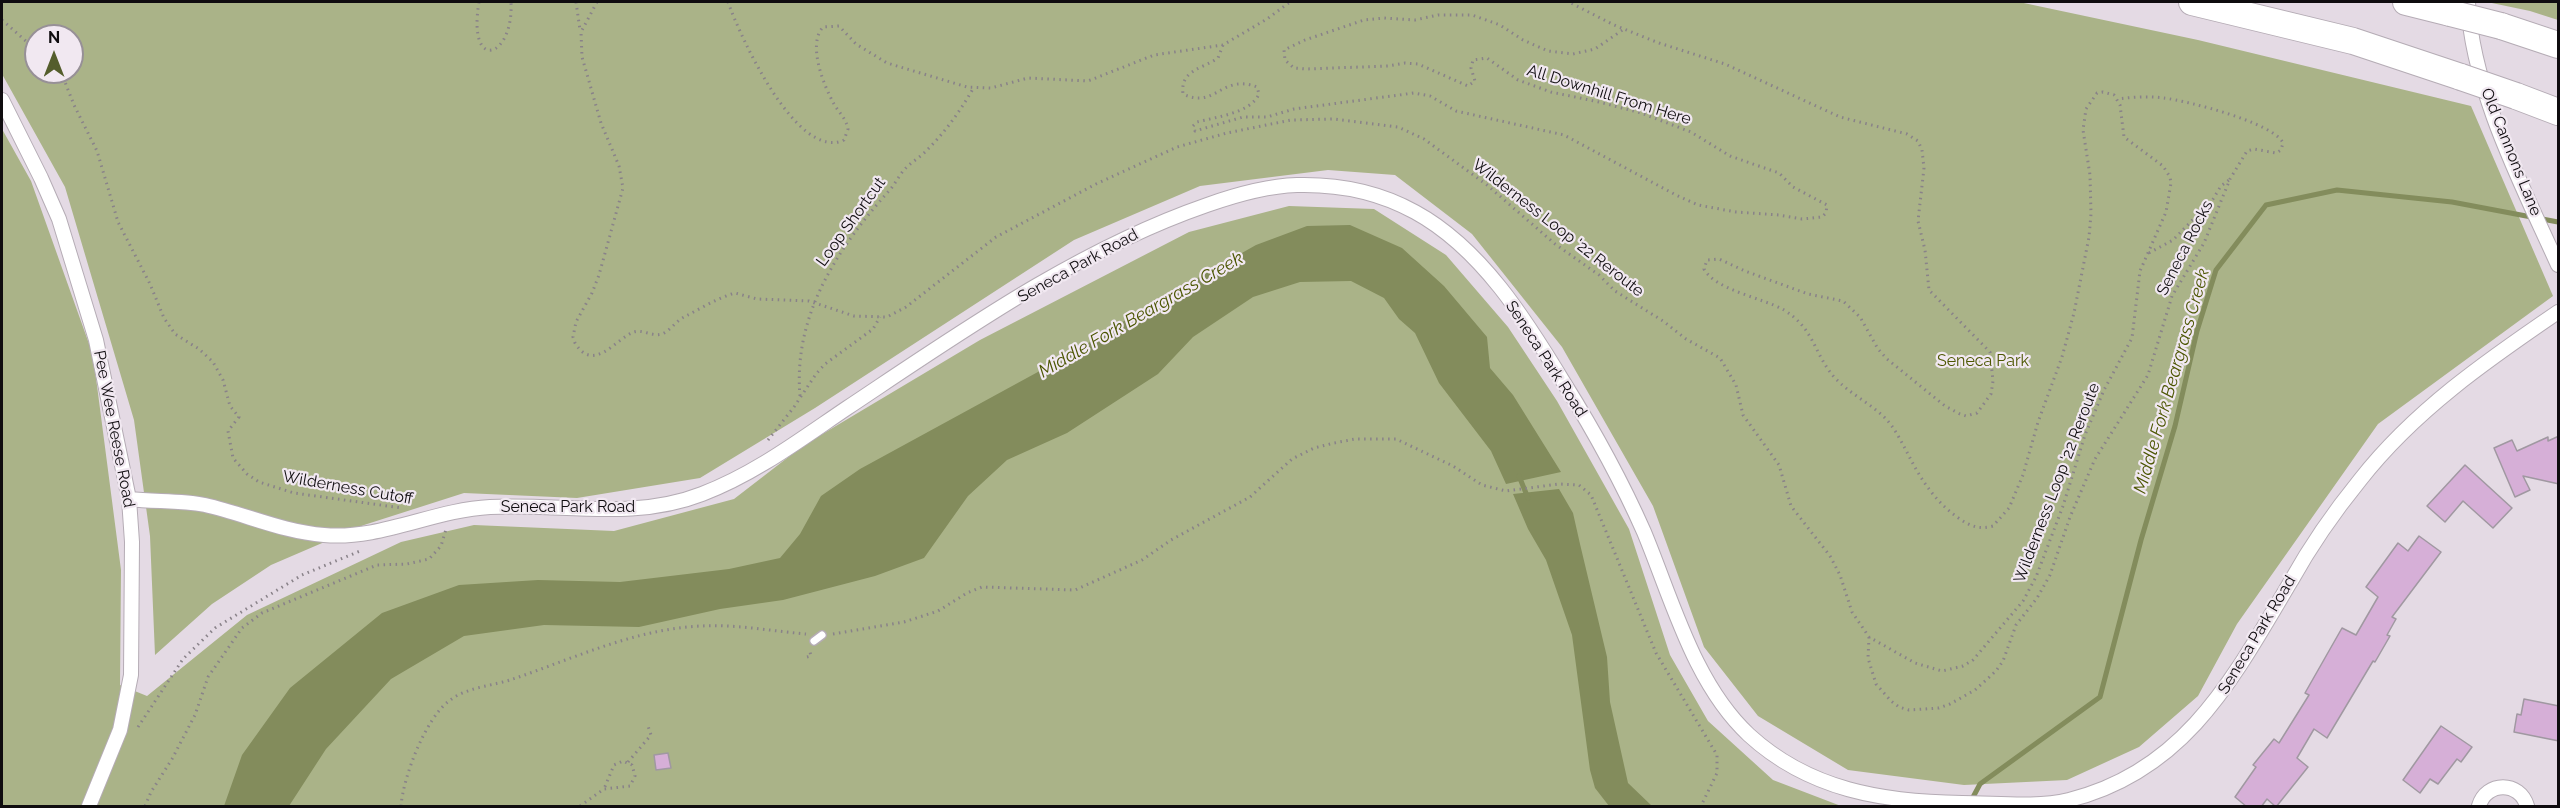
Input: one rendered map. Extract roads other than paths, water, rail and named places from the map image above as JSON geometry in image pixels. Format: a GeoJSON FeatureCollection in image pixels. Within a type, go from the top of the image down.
{"type":"FeatureCollection","features":[{"type":"Feature","properties":{"kind":"highway"},"geometry":{"type":"LineString","coordinates":[[2192,2],[2353,41],[2559,112]]}},
{"type":"Feature","properties":{"kind":"highway"},"geometry":{"type":"LineString","coordinates":[[2406,2],[2459,7],[2501,26],[2559,45]]}},
{"type":"Feature","properties":{"kind":"street","name":"Old Cannons Lane"},"geometry":{"type":"LineString","coordinates":[[2459,7],[2469,16],[2482,80],[2496,122],[2559,265]]}},
{"type":"Feature","properties":{"kind":"street","name":"Pee Wee Reese Road"},"geometry":{"type":"LineString","coordinates":[[2,100],[42,178],[58,219],[96,340],[129,499],[132,542],[131,675],[120,730],[90,807]]}},
{"type":"Feature","properties":{"kind":"street","name":"Seneca Park Road"},"geometry":{"type":"LineString","coordinates":[[129,499],[154,502],[186,501],[217,507],[263,524],[322,535],[367,534],[483,507],[604,511],[681,501],[708,492],[748,473],[939,347],[1110,245],[1173,217],[1225,199],[1280,186],[1323,185],[1347,188],[1396,202],[1435,224],[1457,241],[1495,282],[1535,336],[1615,471],[1640,524],[1705,679],[1733,719],[1756,742],[1793,768],[1815,779],[1853,792],[1881,798],[1926,802],[2062,804],[2122,781],[2156,761],[2181,741],[2216,702],[2323,529],[2389,446],[2442,396],[2490,359],[2559,312]]}},
{"type":"Feature","properties":{"kind":"street"},"geometry":{"type":"LineString","coordinates":[[2478,807],[2485,794],[2499,787],[2516,790],[2522,795],[2527,807]]}},
{"type":"Feature","properties":{"kind":"lane"},"geometry":{"type":"LineString","coordinates":[[814,641],[822,635]]}},
{"type":"Feature","properties":{"kind":"water"},"geometry":{"type":"Polygon","coordinates":[[[1350,225],[1402,248],[1444,286],[1487,337],[1490,368],[1513,395],[1561,472],[1506,484],[1491,451],[1439,383],[1415,333],[1399,319],[1384,298],[1351,281],[1300,282],[1253,297],[1193,337],[1158,374],[1067,433],[1007,460],[968,496],[924,558],[875,576],[783,600],[720,609],[639,627],[544,625],[464,636],[391,679],[326,749],[289,806],[224,806],[242,755],[290,688],[382,613],[459,585],[538,580],[620,582],[729,569],[780,558],[800,534],[821,496],[860,469],[1069,355],[1150,305],[1256,245],[1307,226],[1350,225]]]}},
{"type":"Feature","properties":{"kind":"water"},"geometry":{"type":"Polygon","coordinates":[[[1559,489],[1573,513],[1607,657],[1610,702],[1628,783],[1652,806],[1609,806],[1595,788],[1590,770],[1572,635],[1546,560],[1528,529],[1513,494],[1559,489]]]}},
{"type":"Feature","properties":{"kind":"waterway","name":"Middle Fork Beargrass Creek"},"geometry":{"type":"LineString","coordinates":[[1971,801],[1980,784],[2100,697],[2141,540],[2175,426],[2197,331],[2216,270],[2266,205],[2337,190],[2452,202],[2558,222]]}},
{"type":"Feature","properties":{"kind":"waterway","name":"Middle Fork Beargrass Creek"},"geometry":{"type":"LineString","coordinates":[[1519,476],[1528,498]]}},
{"type":"Feature","properties":{"kind":"park label","name":"Seneca Park"},"geometry":{"type":"Point","coordinates":[1983,361]}}]}
